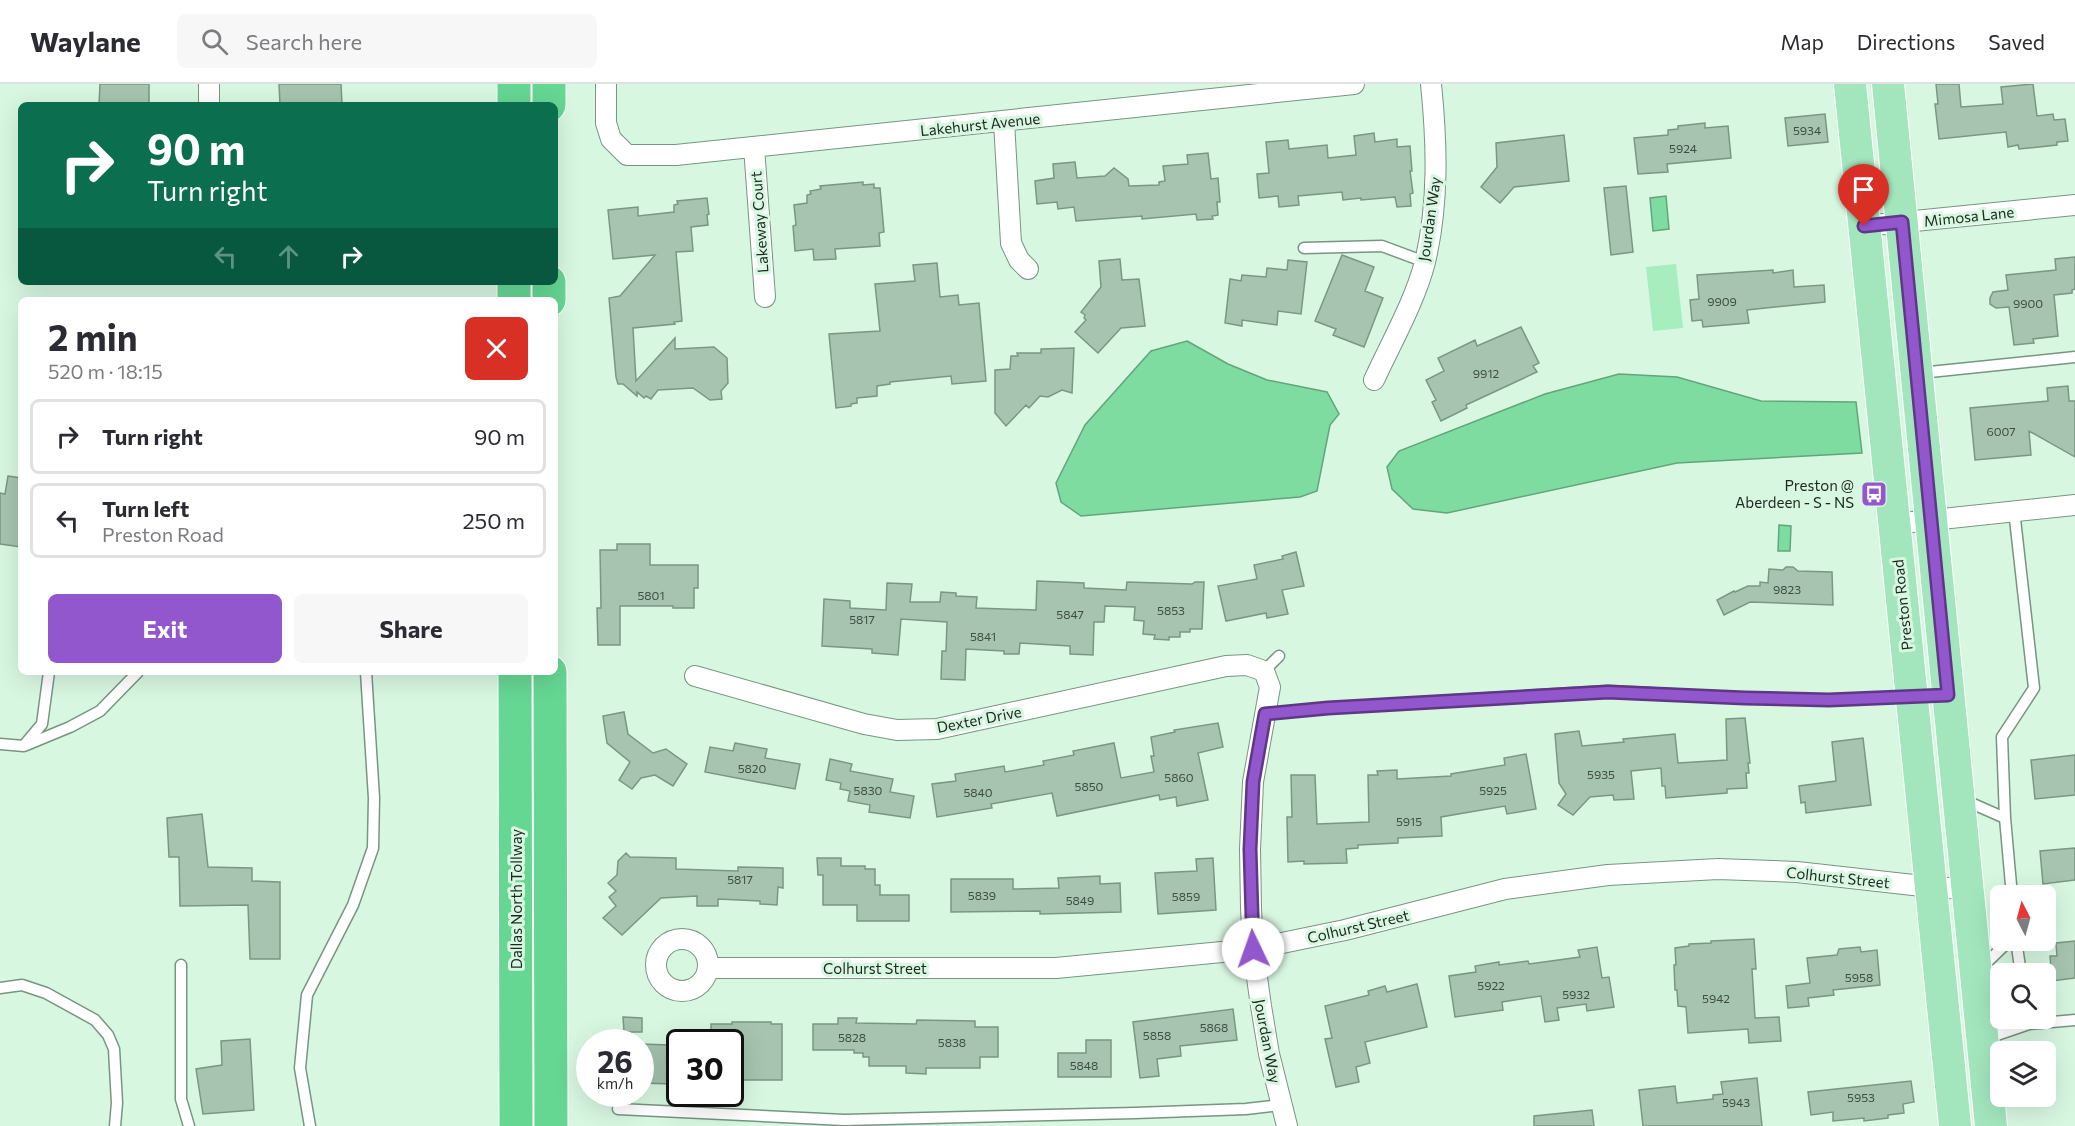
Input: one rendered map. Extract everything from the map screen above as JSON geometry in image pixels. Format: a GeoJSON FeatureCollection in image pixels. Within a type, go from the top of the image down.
{"type":"FeatureCollection","features":[{"type":"Feature","properties":{"kind":"highway"},"geometry":{"type":"LineString","coordinates":[[514,84],[514,102]]}},
{"type":"Feature","properties":{"kind":"highway"},"geometry":{"type":"LineString","coordinates":[[549,84],[549,102]]}},
{"type":"Feature","properties":{"kind":"highway","name":"Dallas North Tollway"},"geometry":{"type":"LineString","coordinates":[[515,675],[516,1126]]}},
{"type":"Feature","properties":{"kind":"highway"},"geometry":{"type":"LineString","coordinates":[[550,675],[551,1126]]}},
{"type":"Feature","properties":{"kind":"main road","name":"Preston Road"},"geometry":{"type":"LineString","coordinates":[[1850,84],[1955,1126]]}},
{"type":"Feature","properties":{"kind":"main road"},"geometry":{"type":"LineString","coordinates":[[1888,84],[1991,1126]]}},
{"type":"Feature","properties":{"kind":"main road"},"geometry":{"type":"LineString","coordinates":[[1912,697],[1948,695]]}},
{"type":"Feature","properties":{"kind":"street"},"geometry":{"type":"LineString","coordinates":[[209,84],[209,102]]}},
{"type":"Feature","properties":{"kind":"street","name":"Lakehurst Avenue"},"geometry":{"type":"LineString","coordinates":[[606,84],[606,123],[611,139],[627,155],[676,155],[1354,84]]}},
{"type":"Feature","properties":{"kind":"street","name":"Jourdan Way"},"geometry":{"type":"LineString","coordinates":[[1374,380],[1411,299],[1425,262],[1436,184],[1435,127],[1431,84]]}},
{"type":"Feature","properties":{"kind":"street"},"geometry":{"type":"LineString","coordinates":[[1004,122],[1011,243],[1019,260],[1028,269]]}},
{"type":"Feature","properties":{"kind":"street","name":"Lakeway Court"},"geometry":{"type":"LineString","coordinates":[[754,147],[765,297]]}},
{"type":"Feature","properties":{"kind":"street","name":"Mimosa Lane"},"geometry":{"type":"LineString","coordinates":[[1864,226],[2075,205]]}},
{"type":"Feature","properties":{"kind":"street"},"geometry":{"type":"LineString","coordinates":[[1894,524],[2075,505]]}},
{"type":"Feature","properties":{"kind":"street","name":"Dexter Drive"},"geometry":{"type":"LineString","coordinates":[[695,676],[864,724],[897,730],[937,729],[1226,666],[1247,665],[1264,671]]}},
{"type":"Feature","properties":{"kind":"street","name":"Jourdan Way"},"geometry":{"type":"LineString","coordinates":[[1264,671],[1270,687],[1252,794],[1250,849],[1253,949],[1267,1045],[1287,1126]]}},
{"type":"Feature","properties":{"kind":"street","name":"Colhurst Street"},"geometry":{"type":"LineString","coordinates":[[709,968],[1056,968],[1253,949],[1345,930],[1505,889],[1608,875],[1718,869],[1797,872],[1967,889]]}},
{"type":"Feature","properties":{"kind":"lane"},"geometry":{"type":"LineString","coordinates":[[1304,248],[1382,246],[1425,262]]}},
{"type":"Feature","properties":{"kind":"lane"},"geometry":{"type":"LineString","coordinates":[[1916,374],[2075,357]]}},
{"type":"Feature","properties":{"kind":"lane"},"geometry":{"type":"LineString","coordinates":[[2011,885],[2005,818],[2002,737],[2034,687],[2014,510]]}},
{"type":"Feature","properties":{"kind":"lane"},"geometry":{"type":"LineString","coordinates":[[1264,671],[1279,656]]}},
{"type":"Feature","properties":{"kind":"lane"},"geometry":{"type":"LineString","coordinates":[[24,746],[42,724],[49,675]]}},
{"type":"Feature","properties":{"kind":"lane"},"geometry":{"type":"LineString","coordinates":[[0,744],[24,746],[70,727],[100,711],[135,675]]}},
{"type":"Feature","properties":{"kind":"lane"},"geometry":{"type":"LineString","coordinates":[[310,1126],[300,1068],[307,995],[353,905],[373,848],[374,798],[366,675]]}},
{"type":"Feature","properties":{"kind":"lane"},"geometry":{"type":"LineString","coordinates":[[1265,714],[1328,708],[1608,692],[1757,699],[1829,700],[1912,697]]}},
{"type":"Feature","properties":{"kind":"lane"},"geometry":{"type":"LineString","coordinates":[[1958,797],[2005,818]]}},
{"type":"Feature","properties":{"kind":"lane"},"geometry":{"type":"LineString","coordinates":[[1976,973],[1999,951]]}},
{"type":"Feature","properties":{"kind":"lane"},"geometry":{"type":"LineString","coordinates":[[182,965],[181,1099],[189,1126]]}},
{"type":"Feature","properties":{"kind":"lane"},"geometry":{"type":"LineString","coordinates":[[0,988],[22,985],[46,993],[95,1020],[108,1035],[114,1049],[117,1102],[115,1126]]}},
{"type":"Feature","properties":{"kind":"lane"},"geometry":{"type":"LineString","coordinates":[[2056,1020],[2075,1020]]}},
{"type":"Feature","properties":{"kind":"lane"},"geometry":{"type":"LineString","coordinates":[[1982,1040],[2009,1029]]}},
{"type":"Feature","properties":{"kind":"lane"},"geometry":{"type":"LineString","coordinates":[[618,1109],[844,1120],[1146,1113],[1246,1109],[1281,1105]]}},
{"type":"Feature","properties":{"kind":"shaded area"},"geometry":{"type":"Polygon","coordinates":[[[1666,196],[1669,229],[1653,231],[1650,198],[1666,196]]]}},
{"type":"Feature","properties":{"kind":"shaded area"},"geometry":{"type":"Polygon","coordinates":[[[1676,264],[1683,328],[1653,331],[1646,267],[1676,264]]]}},
{"type":"Feature","properties":{"kind":"shaded area"},"geometry":{"type":"Polygon","coordinates":[[[1187,341],[1228,364],[1267,380],[1327,392],[1339,414],[1330,425],[1317,491],[1300,497],[1081,516],[1061,502],[1056,483],[1085,425],[1151,351],[1187,341]]]}},
{"type":"Feature","properties":{"kind":"shaded area"},"geometry":{"type":"Polygon","coordinates":[[[1619,374],[1677,377],[1761,401],[1856,402],[1862,453],[1677,463],[1447,513],[1413,509],[1392,489],[1387,467],[1399,451],[1545,394],[1619,374]]]}},
{"type":"Feature","properties":{"kind":"shaded area"},"geometry":{"type":"Polygon","coordinates":[[[1779,525],[1791,526],[1790,551],[1778,551],[1779,525]]]}},
{"type":"Feature","properties":{"kind":"building"},"geometry":{"type":"Polygon","coordinates":[[[100,84],[149,84],[149,102],[99,102],[100,84]]]}},
{"type":"Feature","properties":{"kind":"building"},"geometry":{"type":"Polygon","coordinates":[[[279,84],[341,84],[342,102],[280,102],[279,84]]]}},
{"type":"Feature","properties":{"kind":"building"},"geometry":{"type":"Polygon","coordinates":[[[1936,84],[1959,84],[1961,107],[2003,104],[2001,87],[2033,84],[2037,116],[2053,114],[2054,120],[2065,119],[2068,141],[2057,142],[2057,145],[2019,149],[2018,145],[2008,147],[2006,132],[1939,139],[1935,104],[1938,104],[1936,84]]]}},
{"type":"Feature","properties":{"kind":"building"},"geometry":{"type":"Polygon","coordinates":[[[1825,114],[1828,142],[1788,146],[1785,118],[1825,114]]]}},
{"type":"Feature","properties":{"kind":"building"},"geometry":{"type":"Polygon","coordinates":[[[1705,123],[1705,128],[1728,126],[1731,158],[1667,164],[1668,172],[1638,174],[1634,138],[1668,135],[1668,130],[1678,129],[1678,126],[1705,123]]]}},
{"type":"Feature","properties":{"kind":"building"},"geometry":{"type":"Polygon","coordinates":[[[1374,133],[1375,142],[1397,139],[1397,147],[1410,146],[1413,193],[1410,194],[1411,206],[1397,207],[1395,197],[1343,200],[1342,192],[1298,196],[1299,205],[1279,207],[1278,196],[1259,198],[1257,174],[1269,173],[1266,142],[1288,140],[1289,149],[1327,145],[1328,158],[1356,155],[1354,136],[1374,133]]]}},
{"type":"Feature","properties":{"kind":"building"},"geometry":{"type":"Polygon","coordinates":[[[1564,135],[1569,181],[1514,187],[1500,203],[1481,187],[1497,167],[1496,143],[1564,135]]]}},
{"type":"Feature","properties":{"kind":"building"},"geometry":{"type":"Polygon","coordinates":[[[1208,153],[1211,179],[1218,178],[1220,202],[1217,202],[1218,215],[1212,216],[1213,219],[1197,220],[1196,214],[1142,219],[1142,216],[1076,221],[1074,207],[1058,209],[1057,202],[1037,204],[1035,181],[1054,178],[1053,164],[1075,162],[1077,178],[1105,176],[1114,168],[1128,179],[1129,186],[1159,185],[1159,182],[1165,181],[1163,166],[1188,164],[1187,155],[1208,153]]]}},
{"type":"Feature","properties":{"kind":"building"},"geometry":{"type":"Polygon","coordinates":[[[863,182],[863,185],[874,184],[874,188],[880,188],[884,232],[879,233],[880,246],[835,249],[836,259],[814,260],[813,249],[795,251],[794,205],[807,203],[807,195],[811,194],[810,191],[821,189],[820,186],[863,182]]]}},
{"type":"Feature","properties":{"kind":"building"},"geometry":{"type":"Polygon","coordinates":[[[1626,186],[1633,252],[1611,255],[1604,188],[1626,186]]]}},
{"type":"Feature","properties":{"kind":"building"},"geometry":{"type":"Polygon","coordinates":[[[707,198],[708,225],[691,227],[693,251],[676,252],[682,321],[674,322],[675,324],[633,328],[636,381],[675,338],[675,349],[714,347],[727,358],[728,383],[721,391],[722,399],[710,400],[693,388],[658,390],[651,399],[646,396],[644,398],[637,392],[637,396],[623,384],[618,384],[616,377],[609,298],[620,296],[655,255],[613,259],[608,210],[638,207],[638,216],[674,212],[674,205],[678,204],[677,201],[707,198]]]}},
{"type":"Feature","properties":{"kind":"building"},"geometry":{"type":"Polygon","coordinates":[[[1342,255],[1374,267],[1365,291],[1383,298],[1364,347],[1333,335],[1336,329],[1315,321],[1342,255]]]}},
{"type":"Feature","properties":{"kind":"building"},"geometry":{"type":"Polygon","coordinates":[[[2075,257],[2075,289],[2072,293],[2054,295],[2058,336],[2033,339],[2034,343],[2014,345],[2009,307],[1996,308],[1990,304],[1993,292],[2008,290],[2006,275],[2056,270],[2055,259],[2075,257]]]}},
{"type":"Feature","properties":{"kind":"building"},"geometry":{"type":"Polygon","coordinates":[[[1120,259],[1122,280],[1139,279],[1145,326],[1121,328],[1098,353],[1075,332],[1086,320],[1085,315],[1081,312],[1101,287],[1099,261],[1120,259]]]}},
{"type":"Feature","properties":{"kind":"building"},"geometry":{"type":"Polygon","coordinates":[[[1288,260],[1307,262],[1301,314],[1278,311],[1277,325],[1242,320],[1242,326],[1225,323],[1230,279],[1241,281],[1242,275],[1266,277],[1267,268],[1287,270],[1288,260]]]}},
{"type":"Feature","properties":{"kind":"building"},"geometry":{"type":"Polygon","coordinates":[[[937,263],[940,297],[958,295],[959,305],[979,303],[986,381],[952,384],[951,376],[890,382],[890,384],[877,386],[877,396],[857,398],[857,403],[851,406],[836,408],[829,334],[880,331],[875,284],[915,281],[913,265],[937,263]]]}},
{"type":"Feature","properties":{"kind":"building"},"geometry":{"type":"Polygon","coordinates":[[[1773,270],[1773,273],[1793,270],[1794,287],[1824,285],[1825,302],[1747,310],[1749,323],[1703,327],[1702,320],[1692,321],[1690,300],[1699,299],[1697,275],[1773,270]]]}},
{"type":"Feature","properties":{"kind":"building"},"geometry":{"type":"Polygon","coordinates":[[[1521,327],[1539,363],[1533,366],[1537,372],[1466,405],[1467,408],[1441,421],[1432,402],[1436,400],[1426,380],[1444,371],[1438,358],[1475,340],[1477,346],[1521,327]]]}},
{"type":"Feature","properties":{"kind":"building"},"geometry":{"type":"Polygon","coordinates":[[[1074,348],[1072,393],[1062,390],[1048,397],[1040,396],[1029,408],[1026,405],[1006,426],[995,413],[995,370],[1010,369],[1011,356],[1018,356],[1017,353],[1041,353],[1041,349],[1074,348]]]}},
{"type":"Feature","properties":{"kind":"building"},"geometry":{"type":"Polygon","coordinates":[[[2068,386],[2069,401],[2075,401],[2075,457],[2029,431],[2031,455],[1975,460],[1970,408],[2048,401],[2047,388],[2068,386]]]}},
{"type":"Feature","properties":{"kind":"building"},"geometry":{"type":"Polygon","coordinates":[[[8,476],[18,478],[18,547],[0,544],[0,493],[5,494],[8,476]]]}},
{"type":"Feature","properties":{"kind":"building"},"geometry":{"type":"Polygon","coordinates":[[[617,544],[650,544],[650,565],[698,565],[698,588],[694,588],[694,608],[620,606],[620,645],[598,645],[597,608],[601,608],[600,550],[617,550],[617,544]]]}},
{"type":"Feature","properties":{"kind":"building"},"geometry":{"type":"Polygon","coordinates":[[[1296,552],[1304,586],[1282,590],[1288,614],[1267,618],[1266,613],[1226,621],[1218,586],[1257,579],[1254,565],[1283,559],[1282,556],[1296,552]]]}},
{"type":"Feature","properties":{"kind":"building"},"geometry":{"type":"Polygon","coordinates":[[[1786,567],[1793,567],[1798,571],[1832,572],[1833,605],[1750,602],[1724,615],[1717,600],[1748,586],[1760,586],[1760,582],[1768,583],[1769,569],[1783,570],[1786,567]]]}},
{"type":"Feature","properties":{"kind":"building"},"geometry":{"type":"Polygon","coordinates":[[[1037,581],[1084,583],[1084,588],[1126,590],[1127,582],[1192,584],[1204,582],[1202,629],[1180,632],[1180,637],[1169,637],[1169,640],[1154,639],[1155,635],[1143,634],[1144,621],[1134,620],[1135,607],[1105,606],[1104,622],[1094,622],[1093,655],[1070,654],[1070,646],[1020,643],[1019,654],[966,649],[965,680],[941,679],[942,651],[946,651],[947,622],[901,619],[898,655],[872,653],[872,649],[822,646],[824,599],[850,601],[850,608],[886,610],[887,583],[912,584],[910,602],[940,602],[941,592],[956,593],[956,596],[977,597],[976,608],[1036,610],[1037,581]]]}},
{"type":"Feature","properties":{"kind":"building"},"geometry":{"type":"Polygon","coordinates":[[[624,712],[628,734],[653,753],[666,749],[687,764],[673,786],[655,775],[641,778],[632,789],[619,780],[630,762],[607,743],[603,716],[624,712]]]}},
{"type":"Feature","properties":{"kind":"building"},"geometry":{"type":"Polygon","coordinates":[[[1745,718],[1750,763],[1748,763],[1749,773],[1746,773],[1747,788],[1727,789],[1727,793],[1666,798],[1665,786],[1662,786],[1661,768],[1631,771],[1634,799],[1614,800],[1613,795],[1590,797],[1573,815],[1558,805],[1566,794],[1559,783],[1555,734],[1579,731],[1582,746],[1675,734],[1678,763],[1727,760],[1726,719],[1745,718]]]}},
{"type":"Feature","properties":{"kind":"building"},"geometry":{"type":"Polygon","coordinates":[[[1218,723],[1223,747],[1198,753],[1208,800],[1177,806],[1176,797],[1160,800],[1159,795],[1057,816],[1052,793],[991,804],[992,808],[937,817],[932,784],[956,781],[955,774],[1004,766],[1005,772],[1044,765],[1043,761],[1074,755],[1073,751],[1114,743],[1121,778],[1154,772],[1151,737],[1175,732],[1174,730],[1218,723]]]}},
{"type":"Feature","properties":{"kind":"building"},"geometry":{"type":"Polygon","coordinates":[[[1863,738],[1871,805],[1806,813],[1805,802],[1801,803],[1799,786],[1836,781],[1832,742],[1863,738]]]}},
{"type":"Feature","properties":{"kind":"building"},"geometry":{"type":"Polygon","coordinates":[[[735,743],[767,749],[765,758],[800,764],[795,789],[705,772],[710,747],[733,751],[735,743]]]}},
{"type":"Feature","properties":{"kind":"building"},"geometry":{"type":"Polygon","coordinates":[[[1526,754],[1536,809],[1507,814],[1505,806],[1441,817],[1442,836],[1398,838],[1398,843],[1358,845],[1358,848],[1346,849],[1347,863],[1288,862],[1287,817],[1292,817],[1291,775],[1315,775],[1317,824],[1369,822],[1368,775],[1378,775],[1377,771],[1397,770],[1397,779],[1451,776],[1451,774],[1505,765],[1504,758],[1526,754]]]}},
{"type":"Feature","properties":{"kind":"building"},"geometry":{"type":"Polygon","coordinates":[[[2075,755],[2075,795],[2035,799],[2031,760],[2075,755]]]}},
{"type":"Feature","properties":{"kind":"building"},"geometry":{"type":"Polygon","coordinates":[[[830,759],[852,764],[850,771],[893,779],[890,792],[914,796],[910,818],[869,812],[870,805],[848,801],[850,791],[840,789],[841,783],[826,780],[830,759]]]}},
{"type":"Feature","properties":{"kind":"building"},"geometry":{"type":"Polygon","coordinates":[[[202,814],[208,867],[252,868],[252,881],[280,882],[280,959],[250,959],[248,905],[180,906],[179,857],[169,857],[167,818],[202,814]]]}},
{"type":"Feature","properties":{"kind":"building"},"geometry":{"type":"Polygon","coordinates":[[[2075,848],[2075,880],[2043,884],[2040,851],[2075,848]]]}},
{"type":"Feature","properties":{"kind":"building"},"geometry":{"type":"Polygon","coordinates":[[[626,853],[630,857],[676,858],[676,869],[738,871],[738,867],[783,868],[783,888],[778,887],[777,905],[760,904],[760,901],[718,899],[718,906],[697,906],[697,896],[661,898],[622,935],[603,918],[616,906],[609,897],[616,891],[608,883],[617,875],[618,861],[626,853]]]}},
{"type":"Feature","properties":{"kind":"building"},"geometry":{"type":"Polygon","coordinates":[[[817,858],[841,858],[841,866],[865,866],[865,869],[875,869],[875,885],[880,885],[880,895],[909,895],[909,921],[857,921],[857,905],[823,905],[823,875],[818,875],[817,858]]]}},
{"type":"Feature","properties":{"kind":"building"},"geometry":{"type":"Polygon","coordinates":[[[1213,858],[1216,910],[1158,914],[1155,873],[1197,871],[1196,859],[1213,858]]]}},
{"type":"Feature","properties":{"kind":"building"},"geometry":{"type":"Polygon","coordinates":[[[1100,876],[1100,884],[1120,883],[1121,912],[1040,914],[1040,911],[951,912],[951,879],[1013,879],[1013,889],[1059,888],[1058,878],[1100,876]]]}},
{"type":"Feature","properties":{"kind":"building"},"geometry":{"type":"Polygon","coordinates":[[[1754,939],[1756,969],[1752,969],[1755,1018],[1779,1017],[1781,1041],[1749,1043],[1748,1029],[1688,1033],[1686,1007],[1678,1006],[1677,990],[1675,990],[1675,948],[1689,946],[1689,944],[1711,943],[1711,941],[1754,939]]]}},
{"type":"Feature","properties":{"kind":"building"},"geometry":{"type":"Polygon","coordinates":[[[2075,941],[2075,978],[2056,980],[2056,963],[2051,963],[2050,956],[2057,956],[2056,943],[2075,941]]]}},
{"type":"Feature","properties":{"kind":"building"},"geometry":{"type":"Polygon","coordinates":[[[1597,947],[1602,978],[1609,977],[1614,1007],[1587,1011],[1586,1004],[1557,1008],[1559,1020],[1545,1022],[1541,996],[1502,1002],[1503,1010],[1455,1017],[1449,976],[1476,972],[1475,966],[1499,962],[1499,965],[1528,961],[1529,964],[1580,957],[1578,950],[1597,947]]]}},
{"type":"Feature","properties":{"kind":"building"},"geometry":{"type":"Polygon","coordinates":[[[1860,947],[1861,952],[1877,950],[1880,985],[1833,990],[1834,995],[1808,998],[1809,1006],[1788,1008],[1786,986],[1810,983],[1807,958],[1837,955],[1839,949],[1860,947]]]}},
{"type":"Feature","properties":{"kind":"building"},"geometry":{"type":"Polygon","coordinates":[[[1417,984],[1427,1027],[1365,1042],[1370,1063],[1356,1067],[1359,1082],[1336,1087],[1325,1039],[1332,1038],[1325,1006],[1369,995],[1368,991],[1385,986],[1387,992],[1417,984]]]}},
{"type":"Feature","properties":{"kind":"building"},"geometry":{"type":"Polygon","coordinates":[[[1233,1009],[1237,1040],[1180,1046],[1181,1056],[1157,1059],[1159,1076],[1140,1078],[1133,1022],[1233,1009]]]}},
{"type":"Feature","properties":{"kind":"building"},"geometry":{"type":"Polygon","coordinates":[[[623,1017],[642,1018],[642,1029],[624,1029],[623,1017]]]}},
{"type":"Feature","properties":{"kind":"building"},"geometry":{"type":"Polygon","coordinates":[[[838,1018],[857,1018],[856,1023],[916,1024],[917,1020],[975,1021],[975,1027],[998,1027],[998,1057],[980,1057],[980,1068],[926,1068],[926,1074],[906,1073],[906,1066],[869,1066],[869,1057],[863,1057],[863,1053],[854,1053],[854,1050],[813,1050],[813,1024],[838,1024],[838,1018]]]}},
{"type":"Feature","properties":{"kind":"building"},"geometry":{"type":"Polygon","coordinates":[[[732,1022],[771,1022],[771,1024],[782,1024],[782,1080],[744,1080],[744,1029],[711,1029],[711,1024],[732,1024],[732,1022]]]}},
{"type":"Feature","properties":{"kind":"building"},"geometry":{"type":"Polygon","coordinates":[[[250,1039],[254,1110],[203,1114],[196,1069],[222,1065],[221,1041],[250,1039]]]}},
{"type":"Feature","properties":{"kind":"building"},"geometry":{"type":"Polygon","coordinates":[[[1086,1040],[1111,1040],[1111,1077],[1058,1077],[1058,1053],[1086,1053],[1086,1040]]]}},
{"type":"Feature","properties":{"kind":"building"},"geometry":{"type":"Polygon","coordinates":[[[654,1044],[666,1045],[666,1084],[654,1083],[654,1044]]]}},
{"type":"Feature","properties":{"kind":"building"},"geometry":{"type":"Polygon","coordinates":[[[1757,1078],[1762,1126],[1643,1126],[1639,1090],[1675,1086],[1677,1103],[1713,1099],[1713,1095],[1723,1094],[1721,1082],[1757,1078]]]}},
{"type":"Feature","properties":{"kind":"building"},"geometry":{"type":"Polygon","coordinates":[[[1911,1081],[1914,1102],[1903,1104],[1904,1113],[1864,1121],[1864,1118],[1833,1121],[1833,1112],[1811,1115],[1808,1092],[1911,1081]]]}},
{"type":"Feature","properties":{"kind":"building"},"geometry":{"type":"Polygon","coordinates":[[[1592,1110],[1594,1126],[1534,1126],[1534,1116],[1592,1110]]]}},
{"type":"Feature","properties":{"kind":"place","name":"Preston @ Aberdeen - S - NS"},"geometry":{"type":"Point","coordinates":[1874,494]}},
{"type":"Feature","properties":{"kind":"route"},"geometry":{"type":"LineString","coordinates":[[1253,949],[1250,849],[1253,782],[1265,714],[1328,708],[1608,692],[1829,700],[1948,695],[1902,222],[1864,226]]}}]}
